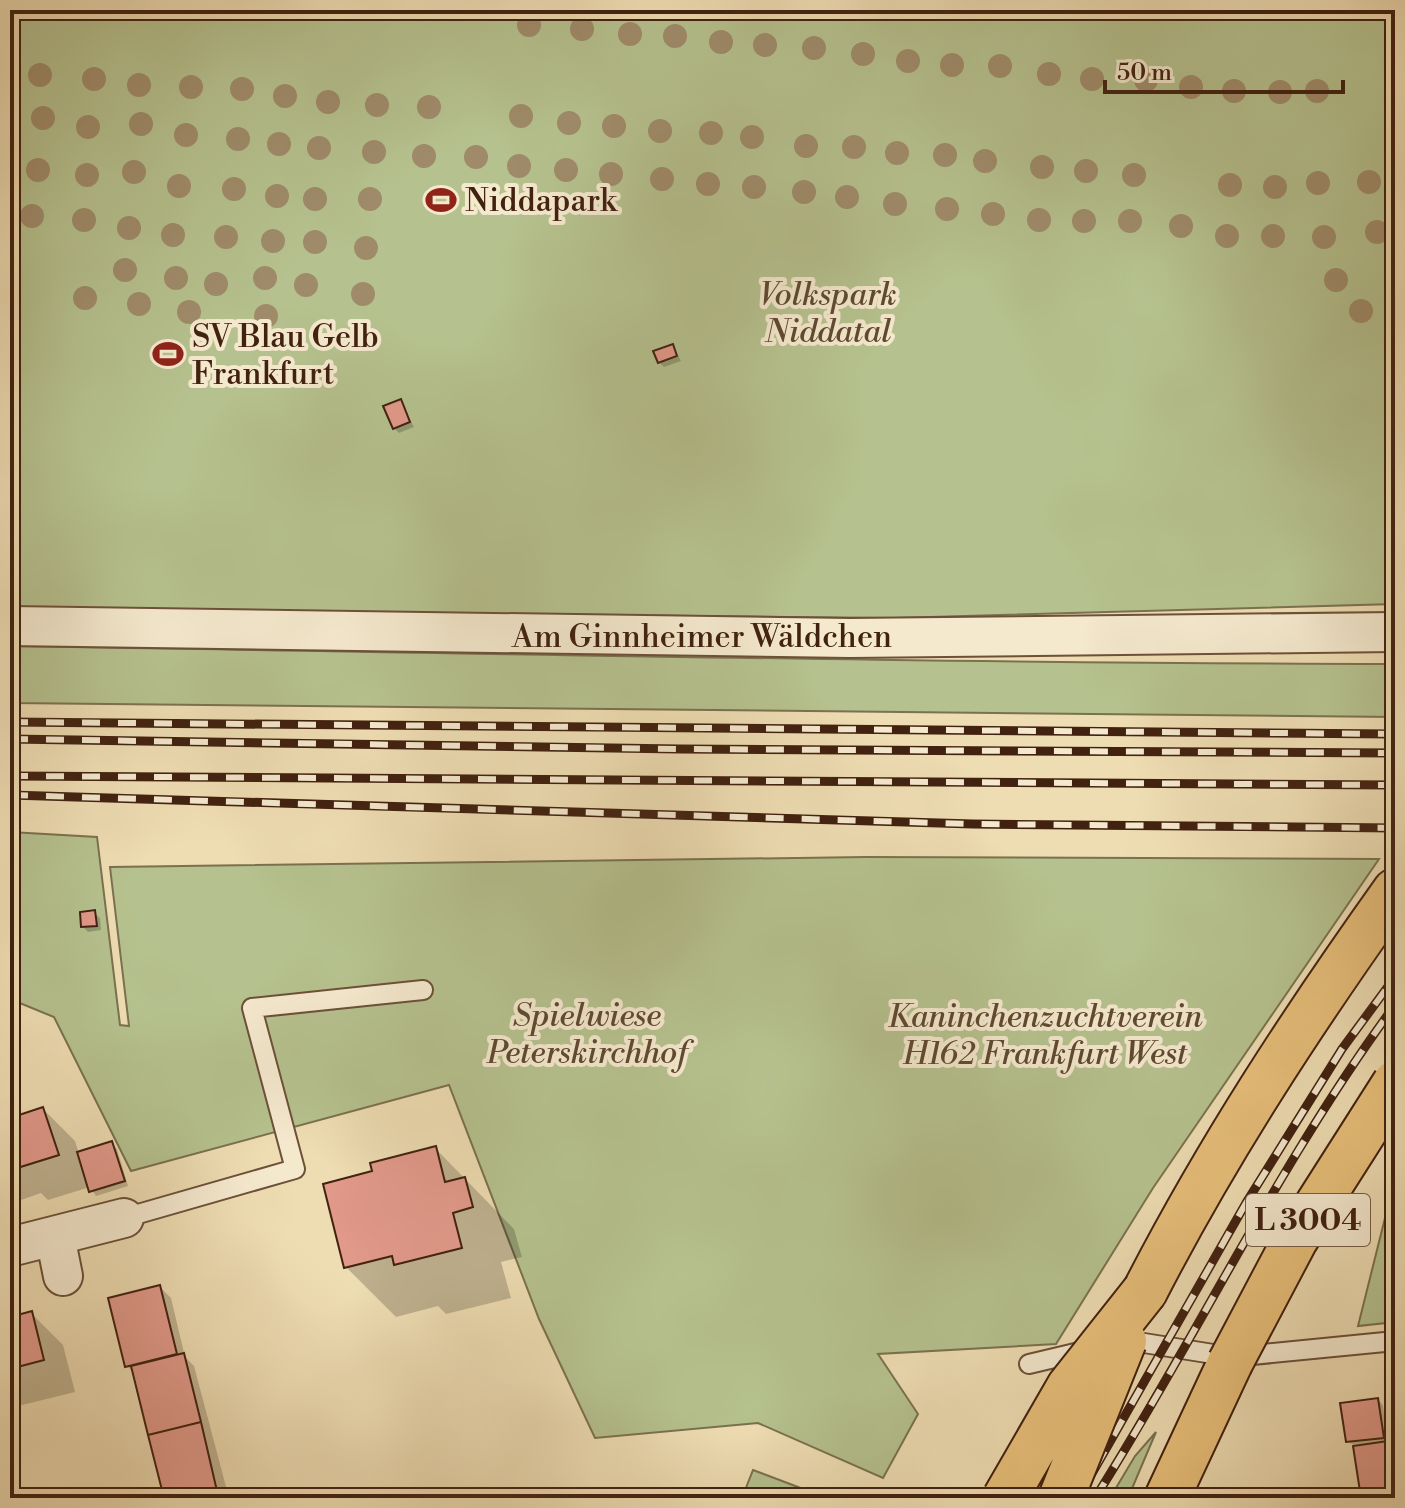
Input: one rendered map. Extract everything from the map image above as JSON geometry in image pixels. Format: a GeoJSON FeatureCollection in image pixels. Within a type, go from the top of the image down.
{"type":"FeatureCollection","features":[{"type":"Feature","properties":{"kind":"highway","name":"L 3004"},"geometry":{"type":"LineString","coordinates":[[1061,1498],[1145,1291],[1195,1194],[1302,1021],[1395,891]]}},
{"type":"Feature","properties":{"kind":"highway","name":"L 3004"},"geometry":{"type":"LineString","coordinates":[[1167,1498],[1230,1363],[1295,1240],[1395,1083]]}},
{"type":"Feature","properties":{"kind":"highway"},"geometry":{"type":"LineString","coordinates":[[1005,1498],[1069,1387],[1145,1291]]}},
{"type":"Feature","properties":{"kind":"street","name":"Am Ginnheimer Wäldchen"},"geometry":{"type":"LineString","coordinates":[[10,626],[850,638],[1395,632]]}},
{"type":"Feature","properties":{"kind":"street"},"geometry":{"type":"LineString","coordinates":[[10,1247],[124,1218]]}},
{"type":"Feature","properties":{"kind":"street"},"geometry":{"type":"LineString","coordinates":[[55,1236],[63,1276]]}},
{"type":"Feature","properties":{"kind":"lane"},"geometry":{"type":"LineString","coordinates":[[124,1218],[295,1169],[252,1008],[423,990]]}},
{"type":"Feature","properties":{"kind":"lane"},"geometry":{"type":"LineString","coordinates":[[1029,1364],[1120,1344],[1144,1343],[1232,1357],[1395,1341]]}},
{"type":"Feature","properties":{"kind":"green space","name":"Volkspark Niddatal"},"geometry":{"type":"Polygon","coordinates":[[[10,10],[1395,10],[1395,604],[895,618],[313,612],[10,616],[10,10]]]}},
{"type":"Feature","properties":{"kind":"green space"},"geometry":{"type":"Polygon","coordinates":[[[10,646],[876,660],[1395,664],[1395,717],[10,703],[10,646]]]}},
{"type":"Feature","properties":{"kind":"green space"},"geometry":{"type":"Polygon","coordinates":[[[10,832],[97,837],[120,1025],[129,1026],[110,867],[866,857],[1379,859],[1153,1188],[1056,1344],[878,1354],[918,1414],[883,1478],[758,1423],[595,1438],[539,1319],[449,1085],[131,1171],[54,1017],[10,999],[10,832]]]}},
{"type":"Feature","properties":{"kind":"green space"},"geometry":{"type":"Polygon","coordinates":[[[1395,1178],[1395,1322],[1358,1326],[1395,1178]]]}},
{"type":"Feature","properties":{"kind":"green space"},"geometry":{"type":"Polygon","coordinates":[[[1156,1432],[1128,1498],[1110,1498],[1135,1456],[1156,1432]]]}},
{"type":"Feature","properties":{"kind":"green space"},"geometry":{"type":"Polygon","coordinates":[[[753,1470],[827,1498],[742,1498],[753,1470]]]}},
{"type":"Feature","properties":{"kind":"building"},"geometry":{"type":"Polygon","coordinates":[[[673,344],[677,356],[658,363],[653,351],[673,344]]]}},
{"type":"Feature","properties":{"kind":"building"},"geometry":{"type":"Polygon","coordinates":[[[401,399],[410,422],[393,429],[383,406],[401,399]]]}},
{"type":"Feature","properties":{"kind":"building"},"geometry":{"type":"Polygon","coordinates":[[[95,910],[97,926],[81,927],[80,912],[95,910]]]}},
{"type":"Feature","properties":{"kind":"building"},"geometry":{"type":"Polygon","coordinates":[[[43,1107],[59,1155],[14,1169],[10,1162],[10,1118],[43,1107]]]}},
{"type":"Feature","properties":{"kind":"building"},"geometry":{"type":"Polygon","coordinates":[[[112,1141],[125,1181],[89,1192],[77,1152],[112,1141]]]}},
{"type":"Feature","properties":{"kind":"building"},"geometry":{"type":"Polygon","coordinates":[[[436,1146],[445,1182],[465,1177],[473,1207],[453,1213],[462,1248],[394,1265],[392,1256],[344,1268],[323,1184],[372,1171],[370,1163],[436,1146]]]}},
{"type":"Feature","properties":{"kind":"building"},"geometry":{"type":"Polygon","coordinates":[[[160,1285],[177,1354],[125,1367],[108,1298],[160,1285]]]}},
{"type":"Feature","properties":{"kind":"building"},"geometry":{"type":"Polygon","coordinates":[[[32,1311],[44,1360],[10,1369],[10,1317],[32,1311]]]}},
{"type":"Feature","properties":{"kind":"building"},"geometry":{"type":"Polygon","coordinates":[[[184,1353],[201,1422],[148,1435],[131,1366],[184,1353]]]}},
{"type":"Feature","properties":{"kind":"building"},"geometry":{"type":"Polygon","coordinates":[[[1378,1398],[1384,1438],[1346,1442],[1340,1403],[1378,1398]]]}},
{"type":"Feature","properties":{"kind":"building"},"geometry":{"type":"Polygon","coordinates":[[[201,1422],[217,1491],[188,1498],[164,1498],[148,1435],[201,1422]]]}},
{"type":"Feature","properties":{"kind":"building"},"geometry":{"type":"Polygon","coordinates":[[[1395,1440],[1395,1496],[1361,1498],[1353,1446],[1395,1440]]]}},
{"type":"Feature","properties":{"kind":"railway"},"geometry":{"type":"LineString","coordinates":[[10,722],[1395,734]]}},
{"type":"Feature","properties":{"kind":"railway"},"geometry":{"type":"LineString","coordinates":[[10,739],[680,749],[1395,753]]}},
{"type":"Feature","properties":{"kind":"railway"},"geometry":{"type":"LineString","coordinates":[[10,776],[1395,785]]}},
{"type":"Feature","properties":{"kind":"railway"},"geometry":{"type":"LineString","coordinates":[[10,795],[973,824],[1395,828]]}},
{"type":"Feature","properties":{"kind":"railway"},"geometry":{"type":"LineString","coordinates":[[1078,1498],[1246,1203],[1342,1049],[1395,977]]}},
{"type":"Feature","properties":{"kind":"railway"},"geometry":{"type":"LineString","coordinates":[[1095,1498],[1314,1125],[1395,1005]]}},
{"type":"Feature","properties":{"kind":"place","name":"Niddapark"},"geometry":{"type":"Point","coordinates":[441,200]}},
{"type":"Feature","properties":{"kind":"place","name":"SV Blau Gelb Frankfurt"},"geometry":{"type":"Point","coordinates":[168,354]}},
{"type":"Feature","properties":{"kind":"park label","name":"Spielwiese Peterskirchhof"},"geometry":{"type":"Point","coordinates":[587,1034]}},
{"type":"Feature","properties":{"kind":"park label","name":"Kaninchenzuchtverein H162 Frankfurt West"},"geometry":{"type":"Point","coordinates":[1045,1034]}}]}
